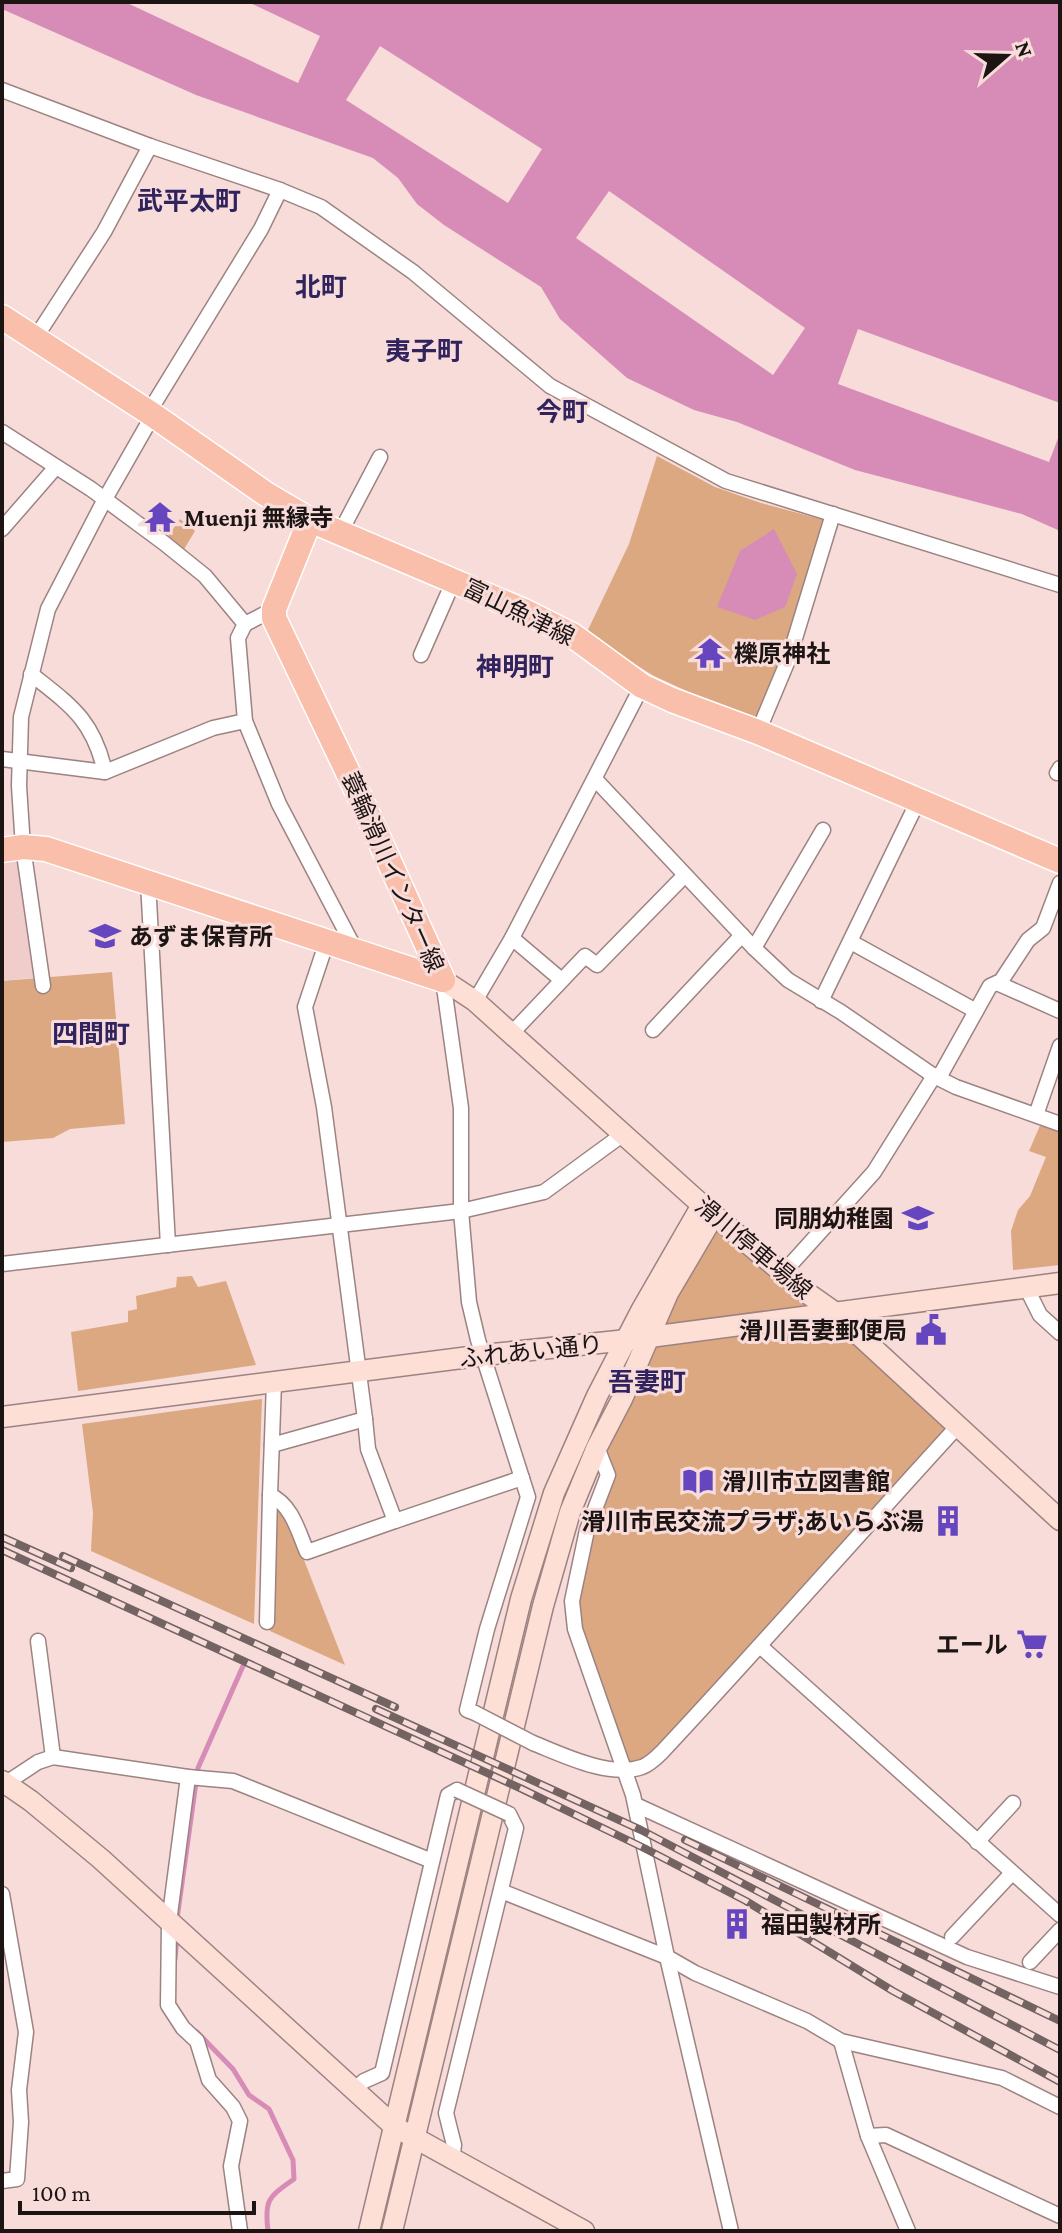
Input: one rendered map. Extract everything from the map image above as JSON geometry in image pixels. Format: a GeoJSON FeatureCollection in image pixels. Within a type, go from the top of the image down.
{"type":"FeatureCollection","features":[{"type":"Feature","properties":{"kind":"main road","name":"富山魚津線"},"geometry":{"type":"LineString","coordinates":[[2,317],[153,415],[266,494],[310,520],[454,580],[572,635],[642,686],[672,700],[758,732],[1060,861]]}},
{"type":"Feature","properties":{"kind":"main road"},"geometry":{"type":"LineString","coordinates":[[274,609],[310,520]]}},
{"type":"Feature","properties":{"kind":"main road","name":"蓑輪滑川インター線"},"geometry":{"type":"LineString","coordinates":[[274,609],[274,618],[443,980]]}},
{"type":"Feature","properties":{"kind":"main road","name":"蓑輪滑川インター線"},"geometry":{"type":"LineString","coordinates":[[12,848],[46,849],[443,980]]}},
{"type":"Feature","properties":{"kind":"street"},"geometry":{"type":"LineString","coordinates":[[2,90],[321,207],[413,272],[550,386],[726,481],[1060,585]]}},
{"type":"Feature","properties":{"kind":"street"},"geometry":{"type":"LineString","coordinates":[[36,337],[104,232],[150,146]]}},
{"type":"Feature","properties":{"kind":"street"},"geometry":{"type":"LineString","coordinates":[[43,986],[12,848],[21,717],[48,609],[153,415],[155,402],[261,229],[280,190]]}},
{"type":"Feature","properties":{"kind":"street"},"geometry":{"type":"LineString","coordinates":[[2,432],[105,499],[205,576],[245,624]]}},
{"type":"Feature","properties":{"kind":"street"},"geometry":{"type":"LineString","coordinates":[[340,533],[380,457]]}},
{"type":"Feature","properties":{"kind":"street"},"geometry":{"type":"LineString","coordinates":[[2,529],[56,467]]}},
{"type":"Feature","properties":{"kind":"street"},"geometry":{"type":"LineString","coordinates":[[758,732],[789,658],[833,514]]}},
{"type":"Feature","properties":{"kind":"street"},"geometry":{"type":"LineString","coordinates":[[421,655],[454,580]]}},
{"type":"Feature","properties":{"kind":"street"},"geometry":{"type":"LineString","coordinates":[[274,609],[245,624],[238,638],[245,721],[279,804],[356,951]]}},
{"type":"Feature","properties":{"kind":"street"},"geometry":{"type":"LineString","coordinates":[[31,674],[78,711],[88,727],[105,772]]}},
{"type":"Feature","properties":{"kind":"street"},"geometry":{"type":"LineString","coordinates":[[475,1001],[512,938],[642,686]]}},
{"type":"Feature","properties":{"kind":"street"},"geometry":{"type":"LineString","coordinates":[[2,759],[105,772],[213,728],[245,721]]}},
{"type":"Feature","properties":{"kind":"street"},"geometry":{"type":"LineString","coordinates":[[595,779],[788,980],[934,1076],[956,1087],[1060,1124]]}},
{"type":"Feature","properties":{"kind":"street"},"geometry":{"type":"LineString","coordinates":[[821,1001],[918,801]]}},
{"type":"Feature","properties":{"kind":"street"},"geometry":{"type":"LineString","coordinates":[[754,948],[823,830]]}},
{"type":"Feature","properties":{"kind":"street"},"geometry":{"type":"LineString","coordinates":[[511,1034],[585,956],[597,965],[685,875]]}},
{"type":"Feature","properties":{"kind":"street"},"geometry":{"type":"LineString","coordinates":[[148,882],[168,1245]]}},
{"type":"Feature","properties":{"kind":"street"},"geometry":{"type":"LineString","coordinates":[[783,1273],[874,1172],[934,1076],[941,1074],[990,986],[997,983],[1028,940],[1043,928],[1060,883]]}},
{"type":"Feature","properties":{"kind":"street"},"geometry":{"type":"LineString","coordinates":[[653,1030],[742,935]]}},
{"type":"Feature","properties":{"kind":"street"},"geometry":{"type":"LineString","coordinates":[[512,938],[558,977]]}},
{"type":"Feature","properties":{"kind":"street"},"geometry":{"type":"LineString","coordinates":[[327,941],[305,1007],[324,1107],[341,1225],[368,1449],[395,1521]]}},
{"type":"Feature","properties":{"kind":"street"},"geometry":{"type":"LineString","coordinates":[[851,942],[976,1011]]}},
{"type":"Feature","properties":{"kind":"street"},"geometry":{"type":"LineString","coordinates":[[443,980],[461,1108],[461,1211],[469,1302],[528,1497],[487,1629],[467,1710],[578,1762],[626,1771],[646,1766],[760,1646],[957,1427]]}},
{"type":"Feature","properties":{"kind":"street","name":"滑川停車場線"},"geometry":{"type":"LineString","coordinates":[[443,980],[475,1001],[708,1210],[834,1312],[1060,1520]]}},
{"type":"Feature","properties":{"kind":"street"},"geometry":{"type":"LineString","coordinates":[[997,983],[1060,1011]]}},
{"type":"Feature","properties":{"kind":"street"},"geometry":{"type":"LineString","coordinates":[[1036,1115],[1060,1046]]}},
{"type":"Feature","properties":{"kind":"street"},"geometry":{"type":"LineString","coordinates":[[2,1264],[461,1211],[544,1192],[622,1135]]}},
{"type":"Feature","properties":{"kind":"street"},"geometry":{"type":"LineString","coordinates":[[392,2231],[543,1606],[570,1512],[597,1447],[708,1210]]}},
{"type":"Feature","properties":{"kind":"street"},"geometry":{"type":"LineString","coordinates":[[369,2231],[521,1599],[554,1493],[580,1432],[627,1340],[708,1210]]}},
{"type":"Feature","properties":{"kind":"street","name":"ふれあい通り"},"geometry":{"type":"LineString","coordinates":[[2,1417],[1060,1283]]}},
{"type":"Feature","properties":{"kind":"street"},"geometry":{"type":"LineString","coordinates":[[1026,1287],[1040,1315],[1060,1333]]}},
{"type":"Feature","properties":{"kind":"street"},"geometry":{"type":"LineString","coordinates":[[267,1622],[274,1382]]}},
{"type":"Feature","properties":{"kind":"street"},"geometry":{"type":"LineString","coordinates":[[272,1445],[365,1419]]}},
{"type":"Feature","properties":{"kind":"street"},"geometry":{"type":"LineString","coordinates":[[597,1447],[608,1475],[587,1530],[572,1601],[575,1629],[636,1805],[667,1957],[731,2231]]}},
{"type":"Feature","properties":{"kind":"street"},"geometry":{"type":"LineString","coordinates":[[270,1495],[282,1500],[307,1552],[522,1478]]}},
{"type":"Feature","properties":{"kind":"street"},"geometry":{"type":"LineString","coordinates":[[38,1641],[53,1757]]}},
{"type":"Feature","properties":{"kind":"street"},"geometry":{"type":"LineString","coordinates":[[760,1646],[1060,1915]]}},
{"type":"Feature","properties":{"kind":"street"},"geometry":{"type":"LineString","coordinates":[[432,1861],[233,1781],[53,1757],[4,1782],[69,1831],[395,2127],[584,2231]]}},
{"type":"Feature","properties":{"kind":"street"},"geometry":{"type":"LineString","coordinates":[[188,1777],[169,1922],[168,2005],[183,2028],[197,2041],[209,2080],[233,2107],[240,2121],[231,2166],[240,2231]]}},
{"type":"Feature","properties":{"kind":"street"},"geometry":{"type":"LineString","coordinates":[[353,2091],[364,2081],[382,2073],[448,1795],[457,1790],[509,1814],[516,1828],[446,2113],[454,2145],[452,2160]]}},
{"type":"Feature","properties":{"kind":"street"},"geometry":{"type":"LineString","coordinates":[[977,1842],[1013,1803]]}},
{"type":"Feature","properties":{"kind":"street"},"geometry":{"type":"LineString","coordinates":[[636,1805],[967,1957],[1060,1987]]}},
{"type":"Feature","properties":{"kind":"street"},"geometry":{"type":"LineString","coordinates":[[952,1937],[1012,1873]]}},
{"type":"Feature","properties":{"kind":"street"},"geometry":{"type":"LineString","coordinates":[[501,1891],[667,1957],[695,1973],[807,2021],[841,2041],[1002,2078],[1060,2107]]}},
{"type":"Feature","properties":{"kind":"street"},"geometry":{"type":"LineString","coordinates":[[2,1894],[26,2032],[19,2090],[21,2122],[17,2179],[2,2181]]}},
{"type":"Feature","properties":{"kind":"street"},"geometry":{"type":"LineString","coordinates":[[1030,1962],[1060,1930]]}},
{"type":"Feature","properties":{"kind":"street"},"geometry":{"type":"LineString","coordinates":[[841,2041],[868,2136],[908,2231]]}},
{"type":"Feature","properties":{"kind":"street"},"geometry":{"type":"LineString","coordinates":[[868,2136],[886,2135],[1060,2216]]}},
{"type":"Feature","properties":{"kind":"shaded area"},"geometry":{"type":"Polygon","coordinates":[[[2,2],[1060,2],[1060,531],[1022,514],[855,470],[737,422],[694,410],[627,378],[560,319],[541,287],[444,225],[417,204],[398,178],[373,158],[196,95],[2,9],[2,2]]]}},
{"type":"Feature","properties":{"kind":"shaded area"},"geometry":{"type":"Polygon","coordinates":[[[657,456],[715,487],[824,520],[783,657],[756,723],[654,676],[586,634],[629,544],[657,456]]]}},
{"type":"Feature","properties":{"kind":"shaded area"},"geometry":{"type":"Polygon","coordinates":[[[180,519],[195,531],[183,551],[166,539],[180,519]]]}},
{"type":"Feature","properties":{"kind":"shaded area"},"geometry":{"type":"Polygon","coordinates":[[[774,529],[797,574],[785,607],[755,620],[717,607],[740,551],[774,529]]]}},
{"type":"Feature","properties":{"kind":"shaded area"},"geometry":{"type":"Polygon","coordinates":[[[19,857],[36,977],[2,981],[2,859],[19,857]]]}},
{"type":"Feature","properties":{"kind":"shaded area"},"geometry":{"type":"Polygon","coordinates":[[[112,972],[125,1124],[70,1129],[53,1138],[2,1142],[2,981],[112,972]]]}},
{"type":"Feature","properties":{"kind":"shaded area"},"geometry":{"type":"Polygon","coordinates":[[[1042,1121],[1060,1128],[1060,1265],[1013,1270],[1011,1231],[1018,1210],[1030,1196],[1046,1157],[1029,1151],[1042,1121]]]}},
{"type":"Feature","properties":{"kind":"shaded area"},"geometry":{"type":"Polygon","coordinates":[[[714,1215],[957,1427],[662,1752],[626,1771],[575,1629],[587,1530],[608,1475],[597,1447],[714,1215]]]}},
{"type":"Feature","properties":{"kind":"shaded area"},"geometry":{"type":"Polygon","coordinates":[[[192,1276],[198,1287],[226,1281],[256,1365],[78,1391],[71,1332],[128,1322],[128,1311],[137,1309],[136,1296],[176,1287],[177,1277],[192,1276]]]}},
{"type":"Feature","properties":{"kind":"shaded area"},"geometry":{"type":"Polygon","coordinates":[[[262,1399],[254,1624],[91,1551],[93,1513],[82,1424],[262,1399]]]}},
{"type":"Feature","properties":{"kind":"shaded area"},"geometry":{"type":"Polygon","coordinates":[[[274,1507],[281,1509],[290,1524],[345,1665],[270,1631],[274,1507]]]}},
{"type":"Feature","properties":{"kind":"pier"},"geometry":{"type":"Polygon","coordinates":[[[125,2],[248,2],[320,36],[298,83],[125,2]]]}},
{"type":"Feature","properties":{"kind":"pier"},"geometry":{"type":"Polygon","coordinates":[[[380,46],[542,149],[508,203],[346,100],[380,46]]]}},
{"type":"Feature","properties":{"kind":"pier"},"geometry":{"type":"Polygon","coordinates":[[[609,191],[805,328],[773,375],[576,238],[609,191]]]}},
{"type":"Feature","properties":{"kind":"pier"},"geometry":{"type":"Polygon","coordinates":[[[858,329],[1060,403],[1060,433],[1049,462],[838,384],[858,329]]]}},
{"type":"Feature","properties":{"kind":"waterway"},"geometry":{"type":"LineString","coordinates":[[177,1919],[198,1768],[243,1666]]}},
{"type":"Feature","properties":{"kind":"waterway"},"geometry":{"type":"LineString","coordinates":[[175,1959],[177,1937]]}},
{"type":"Feature","properties":{"kind":"waterway"},"geometry":{"type":"LineString","coordinates":[[197,2032],[233,2069],[249,2095],[269,2109],[293,2160],[294,2179],[274,2195],[268,2205],[268,2231]]}},
{"type":"Feature","properties":{"kind":"railway"},"geometry":{"type":"LineString","coordinates":[[2,1537],[71,1568]]}},
{"type":"Feature","properties":{"kind":"railway"},"geometry":{"type":"LineString","coordinates":[[2,1550],[644,1848],[746,1901],[893,1991],[1060,2082]]}},
{"type":"Feature","properties":{"kind":"railway"},"geometry":{"type":"LineString","coordinates":[[63,1556],[395,1707]]}},
{"type":"Feature","properties":{"kind":"railway"},"geometry":{"type":"LineString","coordinates":[[376,1709],[641,1830],[1060,2050]]}},
{"type":"Feature","properties":{"kind":"railway"},"geometry":{"type":"LineString","coordinates":[[685,1840],[1060,2021]]}},
{"type":"Feature","properties":{"kind":"place","name":"Muenji 無縁寺"},"geometry":{"type":"Point","coordinates":[160,517]}},
{"type":"Feature","properties":{"kind":"place","name":"櫟原神社"},"geometry":{"type":"Point","coordinates":[710,653]}},
{"type":"Feature","properties":{"kind":"place","name":"あずま保育所"},"geometry":{"type":"Point","coordinates":[105,936]}},
{"type":"Feature","properties":{"kind":"place","name":"同朋幼稚園"},"geometry":{"type":"Point","coordinates":[918,1218]}},
{"type":"Feature","properties":{"kind":"place","name":"滑川吾妻郵便局"},"geometry":{"type":"Point","coordinates":[931,1330]}},
{"type":"Feature","properties":{"kind":"place","name":"滑川市立図書館"},"geometry":{"type":"Point","coordinates":[698,1481]}},
{"type":"Feature","properties":{"kind":"place","name":"滑川市民交流プラザ;あいらぶ湯"},"geometry":{"type":"Point","coordinates":[948,1521]}},
{"type":"Feature","properties":{"kind":"place","name":"エール"},"geometry":{"type":"Point","coordinates":[1032,1644]}},
{"type":"Feature","properties":{"kind":"place","name":"福田製材所"},"geometry":{"type":"Point","coordinates":[737,1924]}},
{"type":"Feature","properties":{"kind":"district","name":"武平太町"},"geometry":{"type":"Point","coordinates":[189,201]}},
{"type":"Feature","properties":{"kind":"district","name":"北町"},"geometry":{"type":"Point","coordinates":[321,287]}},
{"type":"Feature","properties":{"kind":"district","name":"夷子町"},"geometry":{"type":"Point","coordinates":[424,351]}},
{"type":"Feature","properties":{"kind":"district","name":"今町"},"geometry":{"type":"Point","coordinates":[562,412]}},
{"type":"Feature","properties":{"kind":"district","name":"神明町"},"geometry":{"type":"Point","coordinates":[515,667]}},
{"type":"Feature","properties":{"kind":"district","name":"四間町"},"geometry":{"type":"Point","coordinates":[91,1034]}},
{"type":"Feature","properties":{"kind":"district","name":"吾妻町"},"geometry":{"type":"Point","coordinates":[647,1382]}}]}
